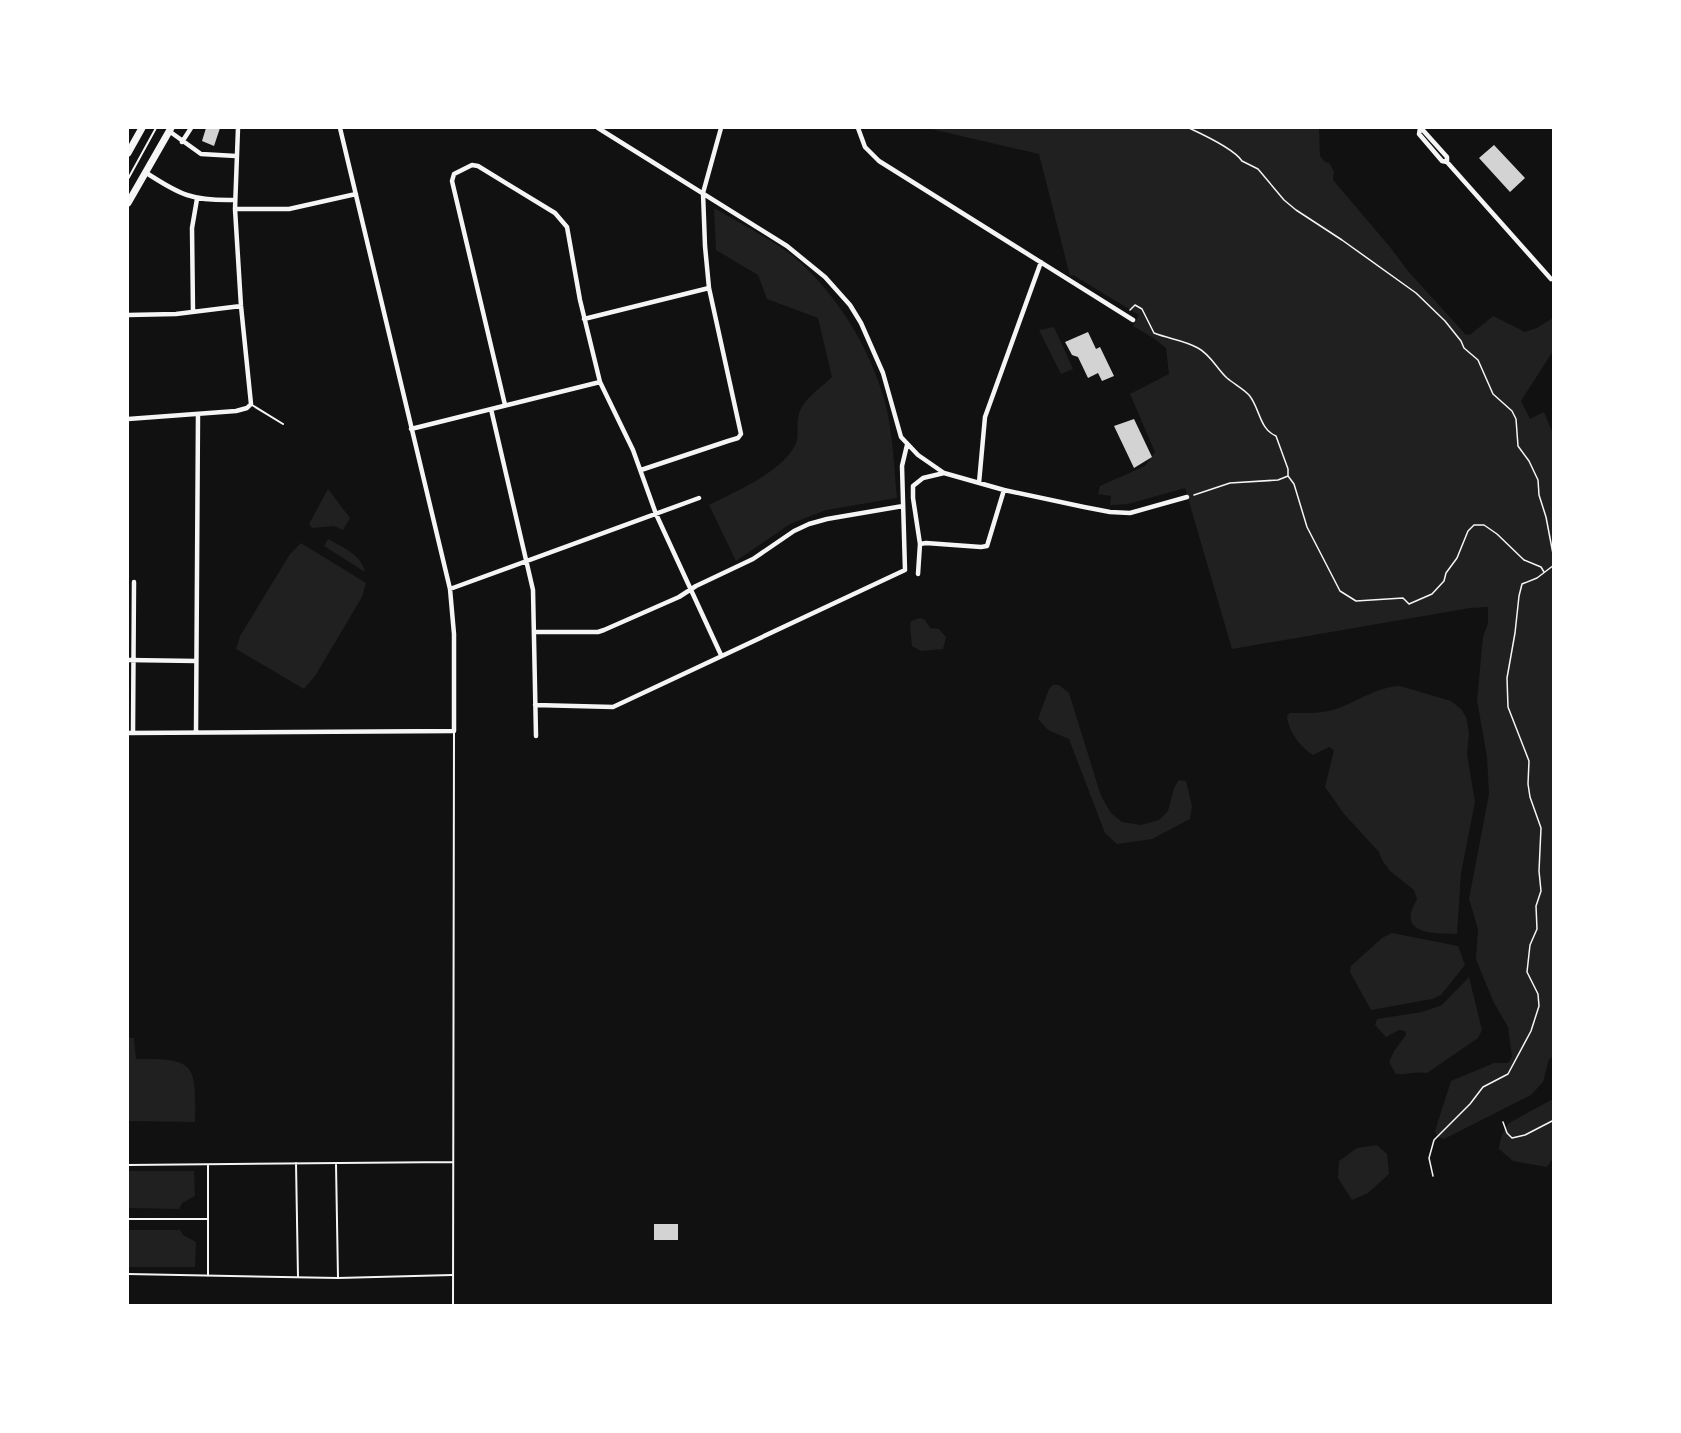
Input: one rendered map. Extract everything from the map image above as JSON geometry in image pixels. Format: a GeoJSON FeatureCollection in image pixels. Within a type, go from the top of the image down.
{"type":"FeatureCollection","features":[{"type":"Feature","properties":{"kind":"main road"},"geometry":{"type":"LineString","coordinates":[[128,153],[142,128]]}},
{"type":"Feature","properties":{"kind":"main road"},"geometry":{"type":"LineString","coordinates":[[128,203],[170,129]]}},
{"type":"Feature","properties":{"kind":"street"},"geometry":{"type":"LineString","coordinates":[[182,142],[191,128]]}},
{"type":"Feature","properties":{"kind":"street"},"geometry":{"type":"LineString","coordinates":[[128,419],[236,411],[247,408],[251,404],[241,306],[235,209],[238,128]]}},
{"type":"Feature","properties":{"kind":"street"},"geometry":{"type":"LineString","coordinates":[[134,582],[130,660],[130,733],[454,731],[454,626],[450,589],[340,128]]}},
{"type":"Feature","properties":{"kind":"street"},"geometry":{"type":"LineString","coordinates":[[598,128],[798,254],[820,272],[850,305],[861,323],[879,363],[897,427],[907,445],[936,469],[1004,490],[1110,512],[1130,513],[1187,497]]}},
{"type":"Feature","properties":{"kind":"street"},"geometry":{"type":"LineString","coordinates":[[641,470],[738,438],[741,434],[709,288],[703,193],[722,128]]}},
{"type":"Feature","properties":{"kind":"street"},"geometry":{"type":"LineString","coordinates":[[858,128],[865,147],[879,161],[1133,320]]}},
{"type":"Feature","properties":{"kind":"street"},"geometry":{"type":"LineString","coordinates":[[1421,128],[1419,134],[1442,161],[1447,159],[1551,279]]}},
{"type":"Feature","properties":{"kind":"street"},"geometry":{"type":"LineString","coordinates":[[170,129],[182,142],[204,155],[236,156]]}},
{"type":"Feature","properties":{"kind":"street"},"geometry":{"type":"LineString","coordinates":[[505,405],[452,183],[453,175],[472,165],[477,165],[555,213],[567,227],[584,319],[600,382],[641,470],[656,514],[721,655]]}},
{"type":"Feature","properties":{"kind":"street"},"geometry":{"type":"LineString","coordinates":[[145,172],[197,200],[235,200]]}},
{"type":"Feature","properties":{"kind":"street"},"geometry":{"type":"LineString","coordinates":[[235,209],[289,209],[356,194]]}},
{"type":"Feature","properties":{"kind":"street"},"geometry":{"type":"LineString","coordinates":[[193,312],[192,228],[197,200]]}},
{"type":"Feature","properties":{"kind":"street"},"geometry":{"type":"LineString","coordinates":[[979,483],[985,417],[1041,262]]}},
{"type":"Feature","properties":{"kind":"street"},"geometry":{"type":"LineString","coordinates":[[584,319],[709,288]]}},
{"type":"Feature","properties":{"kind":"street"},"geometry":{"type":"LineString","coordinates":[[128,315],[193,312],[241,306]]}},
{"type":"Feature","properties":{"kind":"street"},"geometry":{"type":"LineString","coordinates":[[411,429],[600,382]]}},
{"type":"Feature","properties":{"kind":"street"},"geometry":{"type":"LineString","coordinates":[[491,410],[534,598],[536,736]]}},
{"type":"Feature","properties":{"kind":"street"},"geometry":{"type":"LineString","coordinates":[[196,732],[198,414]]}},
{"type":"Feature","properties":{"kind":"street"},"geometry":{"type":"LineString","coordinates":[[535,705],[613,707],[905,570],[903,466],[907,445]]}},
{"type":"Feature","properties":{"kind":"street"},"geometry":{"type":"LineString","coordinates":[[918,574],[920,544],[913,486],[923,478],[944,473]]}},
{"type":"Feature","properties":{"kind":"street"},"geometry":{"type":"LineString","coordinates":[[920,544],[987,546],[1004,490]]}},
{"type":"Feature","properties":{"kind":"street"},"geometry":{"type":"LineString","coordinates":[[450,589],[699,498]]}},
{"type":"Feature","properties":{"kind":"street"},"geometry":{"type":"LineString","coordinates":[[535,632],[598,632],[692,590],[753,559],[794,531],[809,524],[903,506]]}},
{"type":"Feature","properties":{"kind":"street"},"geometry":{"type":"LineString","coordinates":[[128,597],[134,598]]}},
{"type":"Feature","properties":{"kind":"street"},"geometry":{"type":"LineString","coordinates":[[130,660],[196,661]]}},
{"type":"Feature","properties":{"kind":"lane"},"geometry":{"type":"LineString","coordinates":[[128,179],[156,128]]}},
{"type":"Feature","properties":{"kind":"lane"},"geometry":{"type":"LineString","coordinates":[[251,404],[283,424]]}},
{"type":"Feature","properties":{"kind":"lane"},"geometry":{"type":"LineString","coordinates":[[453,1305],[454,731]]}},
{"type":"Feature","properties":{"kind":"lane"},"geometry":{"type":"LineString","coordinates":[[336,1162],[338,1278]]}},
{"type":"Feature","properties":{"kind":"lane"},"geometry":{"type":"LineString","coordinates":[[128,1165],[453,1162]]}},
{"type":"Feature","properties":{"kind":"lane"},"geometry":{"type":"LineString","coordinates":[[296,1163],[298,1277]]}},
{"type":"Feature","properties":{"kind":"lane"},"geometry":{"type":"LineString","coordinates":[[208,1165],[208,1276]]}},
{"type":"Feature","properties":{"kind":"lane"},"geometry":{"type":"LineString","coordinates":[[128,1219],[208,1219]]}},
{"type":"Feature","properties":{"kind":"lane"},"geometry":{"type":"LineString","coordinates":[[128,1274],[338,1278],[453,1275]]}},
{"type":"Feature","properties":{"kind":"path"},"geometry":{"type":"LineString","coordinates":[[1188,128],[1229,149],[1242,161],[1253,165],[1284,200],[1416,293],[1445,321],[1461,340],[1464,348],[1478,360],[1493,394],[1512,411],[1516,419],[1518,446],[1529,461],[1538,480],[1539,495],[1554,559]]}},
{"type":"Feature","properties":{"kind":"path"},"geometry":{"type":"LineString","coordinates":[[1125,315],[1135,305],[1142,309],[1154,333],[1184,341],[1200,349],[1227,378],[1251,397],[1260,419],[1269,433],[1276,436],[1288,469],[1288,476],[1294,483],[1307,528],[1340,591],[1356,601],[1403,598],[1408,604],[1432,594],[1444,581],[1468,531],[1474,525],[1484,525],[1524,560],[1541,567],[1544,572]]}},
{"type":"Feature","properties":{"kind":"path"},"geometry":{"type":"LineString","coordinates":[[1187,497],[1230,483],[1278,480],[1288,476]]}},
{"type":"Feature","properties":{"kind":"path"},"geometry":{"type":"LineString","coordinates":[[1433,1176],[1429,1158],[1434,1140],[1470,1104],[1483,1087],[1508,1074],[1531,1031],[1539,1006],[1538,994],[1527,972],[1527,956],[1538,929],[1536,906],[1541,891],[1539,872],[1541,828],[1530,797],[1528,761],[1508,707],[1507,678],[1522,584],[1537,578],[1554,566]]}},
{"type":"Feature","properties":{"kind":"path"},"geometry":{"type":"LineString","coordinates":[[1503,1122],[1507,1133],[1512,1138],[1526,1135],[1554,1120]]}},
{"type":"Feature","properties":{"kind":"shaded area"},"geometry":{"type":"Polygon","coordinates":[[[927,128],[1319,128],[1320,156],[1329,163],[1334,171],[1333,180],[1408,271],[1466,335],[1471,334],[1493,316],[1525,332],[1553,318],[1553,351],[1521,401],[1530,419],[1544,412],[1554,436],[1554,1057],[1549,1059],[1543,1082],[1531,1095],[1444,1139],[1438,1137],[1435,1131],[1451,1081],[1494,1063],[1508,1063],[1512,1057],[1508,1027],[1493,1001],[1476,959],[1478,929],[1469,899],[1489,794],[1487,757],[1477,700],[1483,637],[1488,623],[1488,607],[1470,608],[1232,649],[1185,488],[1128,504],[1110,505],[1111,496],[1098,494],[1100,486],[1145,466],[1155,452],[1130,394],[1169,374],[1166,348],[1133,326],[1139,315],[1073,275],[1070,276],[1039,154],[927,128]]]}},
{"type":"Feature","properties":{"kind":"shaded area"},"geometry":{"type":"Polygon","coordinates":[[[714,208],[793,256],[824,287],[849,322],[870,361],[885,402],[892,438],[897,498],[826,510],[790,524],[736,561],[709,505],[767,474],[786,458],[797,441],[798,418],[801,409],[809,398],[832,377],[818,318],[767,299],[758,275],[716,250],[714,208]]]}},
{"type":"Feature","properties":{"kind":"shaded area"},"geometry":{"type":"Polygon","coordinates":[[[1054,327],[1073,369],[1061,374],[1039,330],[1054,327]]]}},
{"type":"Feature","properties":{"kind":"shaded area"},"geometry":{"type":"Polygon","coordinates":[[[328,489],[350,518],[343,530],[334,526],[312,528],[309,524],[328,489]]]}},
{"type":"Feature","properties":{"kind":"shaded area"},"geometry":{"type":"Polygon","coordinates":[[[328,539],[345,548],[360,560],[365,572],[324,546],[328,539]]]}},
{"type":"Feature","properties":{"kind":"shaded area"},"geometry":{"type":"Polygon","coordinates":[[[301,543],[366,583],[362,597],[315,676],[304,689],[236,649],[240,636],[290,554],[301,543]]]}},
{"type":"Feature","properties":{"kind":"shaded area"},"geometry":{"type":"Polygon","coordinates":[[[920,618],[925,620],[930,628],[939,629],[946,637],[943,649],[921,651],[912,646],[911,621],[920,618]]]}},
{"type":"Feature","properties":{"kind":"shaded area"},"geometry":{"type":"Polygon","coordinates":[[[1053,685],[1059,685],[1069,693],[1101,796],[1111,813],[1122,822],[1141,825],[1159,820],[1168,811],[1174,788],[1179,780],[1186,781],[1192,806],[1190,819],[1152,839],[1117,844],[1105,833],[1069,739],[1048,730],[1038,719],[1049,689],[1053,685]]]}},
{"type":"Feature","properties":{"kind":"shaded area"},"geometry":{"type":"Polygon","coordinates":[[[1400,686],[1451,701],[1461,709],[1466,717],[1469,733],[1467,754],[1475,802],[1461,873],[1457,934],[1427,932],[1414,926],[1411,911],[1417,899],[1414,890],[1390,871],[1379,852],[1344,814],[1325,787],[1334,750],[1329,747],[1313,755],[1296,738],[1288,722],[1287,716],[1290,713],[1317,713],[1333,710],[1382,689],[1400,686]]]}},
{"type":"Feature","properties":{"kind":"shaded area"},"geometry":{"type":"Polygon","coordinates":[[[1392,933],[1458,946],[1465,965],[1441,995],[1432,999],[1371,1010],[1350,972],[1351,966],[1382,938],[1392,933]]]}},
{"type":"Feature","properties":{"kind":"shaded area"},"geometry":{"type":"Polygon","coordinates":[[[1469,977],[1482,1030],[1478,1038],[1427,1073],[1396,1074],[1389,1062],[1406,1035],[1405,1031],[1399,1030],[1386,1037],[1375,1025],[1377,1019],[1422,1012],[1442,1005],[1469,977]]]}},
{"type":"Feature","properties":{"kind":"shaded area"},"geometry":{"type":"Polygon","coordinates":[[[128,1038],[134,1038],[136,1059],[171,1060],[188,1068],[193,1076],[195,1088],[195,1122],[128,1121],[128,1038]]]}},
{"type":"Feature","properties":{"kind":"shaded area"},"geometry":{"type":"Polygon","coordinates":[[[1553,1099],[1553,1158],[1547,1167],[1513,1161],[1499,1149],[1507,1126],[1553,1099]]]}},
{"type":"Feature","properties":{"kind":"shaded area"},"geometry":{"type":"Polygon","coordinates":[[[1377,1145],[1387,1154],[1389,1174],[1368,1193],[1352,1200],[1338,1178],[1339,1161],[1357,1148],[1377,1145]]]}},
{"type":"Feature","properties":{"kind":"shaded area"},"geometry":{"type":"Polygon","coordinates":[[[128,1171],[194,1171],[195,1196],[182,1203],[179,1209],[128,1208],[128,1171]]]}},
{"type":"Feature","properties":{"kind":"shaded area"},"geometry":{"type":"Polygon","coordinates":[[[128,1230],[180,1230],[183,1235],[196,1242],[195,1267],[128,1267],[128,1230]]]}},
{"type":"Feature","properties":{"kind":"building"},"geometry":{"type":"Polygon","coordinates":[[[206,128],[220,128],[214,146],[202,141],[206,128]]]}},
{"type":"Feature","properties":{"kind":"building"},"geometry":{"type":"Polygon","coordinates":[[[1494,145],[1525,178],[1510,192],[1479,158],[1494,145]]]}},
{"type":"Feature","properties":{"kind":"building"},"geometry":{"type":"Polygon","coordinates":[[[1088,332],[1096,349],[1100,347],[1114,376],[1102,381],[1098,373],[1088,378],[1078,357],[1072,355],[1065,342],[1088,332]]]}},
{"type":"Feature","properties":{"kind":"building"},"geometry":{"type":"Polygon","coordinates":[[[1134,419],[1152,457],[1134,468],[1114,426],[1134,419]]]}},
{"type":"Feature","properties":{"kind":"building"},"geometry":{"type":"Polygon","coordinates":[[[654,1224],[678,1224],[678,1240],[654,1240],[654,1224]]]}}]}
